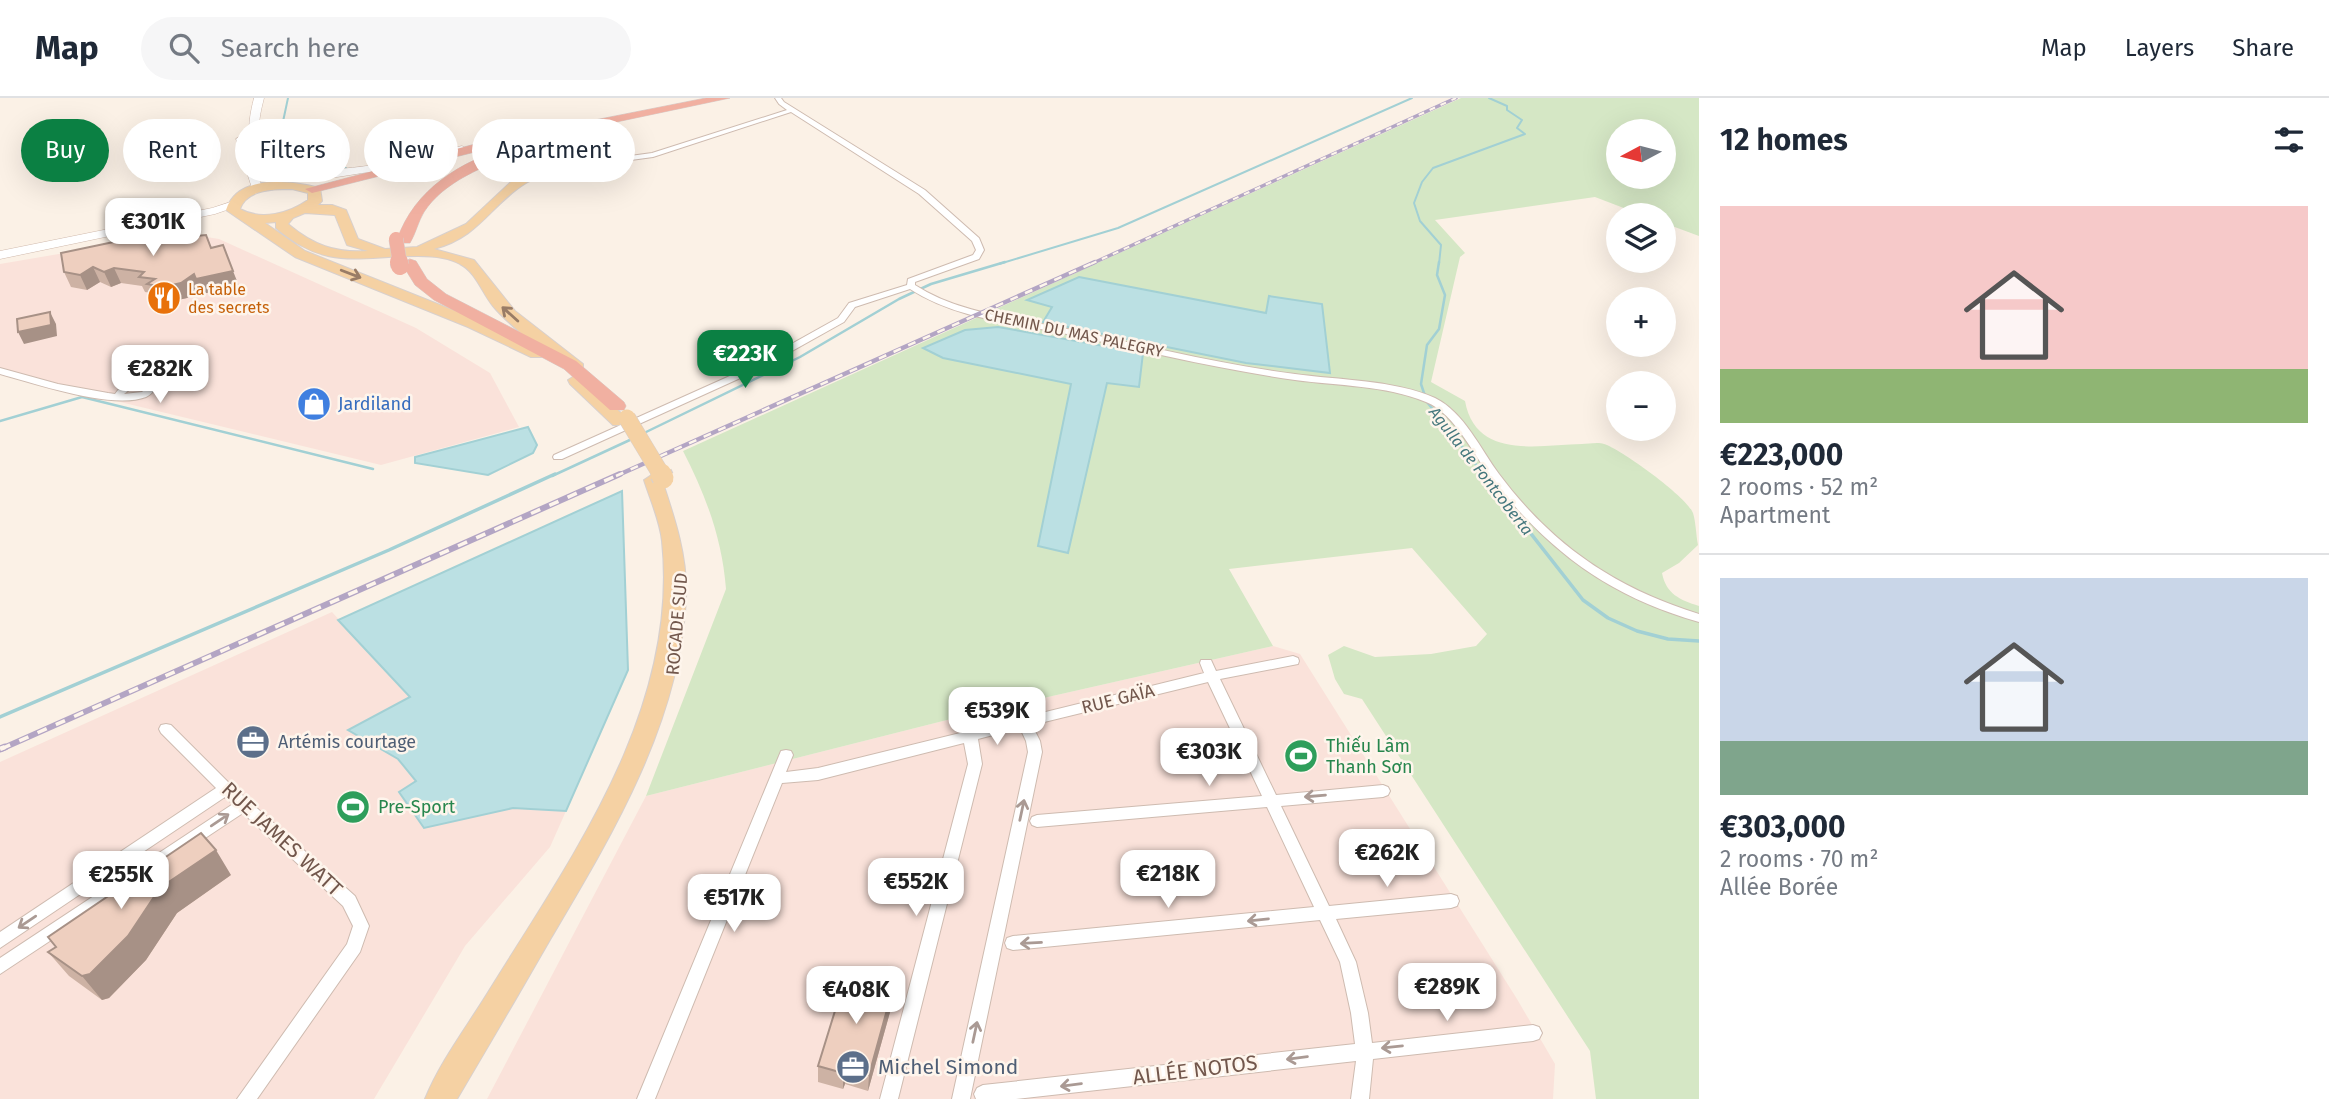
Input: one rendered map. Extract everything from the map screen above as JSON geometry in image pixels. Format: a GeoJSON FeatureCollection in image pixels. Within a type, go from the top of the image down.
{"type":"FeatureCollection","features":[{"type":"Feature","properties":{"kind":"highway"},"geometry":{"type":"LineString","coordinates":[[626,119],[740,98]]}},
{"type":"Feature","properties":{"kind":"highway"},"geometry":{"type":"LineString","coordinates":[[635,123],[720,101]]}},
{"type":"Feature","properties":{"kind":"highway"},"geometry":{"type":"LineString","coordinates":[[400,239],[410,221],[433,192],[491,159],[537,142],[720,101]]}},
{"type":"Feature","properties":{"kind":"highway"},"geometry":{"type":"LineString","coordinates":[[305,203],[472,150]]}},
{"type":"Feature","properties":{"kind":"highway"},"geometry":{"type":"LineString","coordinates":[[472,164],[452,173],[411,206],[401,221],[400,239],[412,285],[429,299],[474,324]]}},
{"type":"Feature","properties":{"kind":"highway"},"geometry":{"type":"LineString","coordinates":[[405,265],[440,297],[570,365],[621,415]]}},
{"type":"Feature","properties":{"kind":"main road"},"geometry":{"type":"LineString","coordinates":[[241,212],[256,185],[240,132],[250,98]]}},
{"type":"Feature","properties":{"kind":"main road"},"geometry":{"type":"LineString","coordinates":[[253,119],[259,98]]}},
{"type":"Feature","properties":{"kind":"main road"},"geometry":{"type":"LineString","coordinates":[[350,171],[472,148]]}},
{"type":"Feature","properties":{"kind":"main road"},"geometry":{"type":"LineString","coordinates":[[278,182],[305,203],[341,213],[352,242],[385,250],[422,247],[464,234],[519,182]]}},
{"type":"Feature","properties":{"kind":"main road"},"geometry":{"type":"LineString","coordinates":[[59,259],[59,250],[70,244],[241,212],[305,203],[349,212],[358,234],[369,243],[421,244],[460,232],[499,193],[506,182]]}},
{"type":"Feature","properties":{"kind":"main road"},"geometry":{"type":"LineString","coordinates":[[253,191],[285,185]]}},
{"type":"Feature","properties":{"kind":"main road","name":"ROCADE SUD"},"geometry":{"type":"LineString","coordinates":[[305,203],[281,220],[281,225],[311,249],[328,254],[367,257],[430,253],[469,262],[502,307],[590,377],[621,415],[658,479],[677,530],[683,567],[682,609],[673,683],[658,729],[626,802],[455,1099]]}},
{"type":"Feature","properties":{"kind":"main road"},"geometry":{"type":"LineString","coordinates":[[61,243],[215,211],[241,212]]}},
{"type":"Feature","properties":{"kind":"main road","name":"ROCADE SUD"},"geometry":{"type":"LineString","coordinates":[[241,212],[300,254],[474,324],[547,360],[621,415]]}},
{"type":"Feature","properties":{"kind":"main road"},"geometry":{"type":"LineString","coordinates":[[0,254],[164,226]]}},
{"type":"Feature","properties":{"kind":"main road","name":"ROCADE SUD"},"geometry":{"type":"LineString","coordinates":[[440,1099],[563,895],[616,798],[648,727],[670,646],[674,568],[658,479]]}},
{"type":"Feature","properties":{"kind":"street"},"geometry":{"type":"LineString","coordinates":[[558,457],[755,368],[841,320],[852,305],[912,287],[911,281],[920,276],[976,257],[980,250],[976,240],[922,192],[792,110],[778,98]]}},
{"type":"Feature","properties":{"kind":"street"},"geometry":{"type":"LineString","coordinates":[[635,157],[653,155],[792,110]]}},
{"type":"Feature","properties":{"kind":"street","name":"CHEMIN DU MAS PALEGRY"},"geometry":{"type":"LineString","coordinates":[[912,287],[958,308],[1251,370],[1434,401],[1472,442],[1495,475],[1546,537],[1602,578],[1635,597],[1699,618]]}},
{"type":"Feature","properties":{"kind":"street"},"geometry":{"type":"LineString","coordinates":[[0,364],[102,389],[141,383],[153,386],[145,396],[122,399],[0,371]]}},
{"type":"Feature","properties":{"kind":"street"},"geometry":{"type":"LineString","coordinates":[[122,399],[119,395],[125,387]]}},
{"type":"Feature","properties":{"kind":"street","name":"RUE GAÏA"},"geometry":{"type":"LineString","coordinates":[[778,778],[818,774],[970,736],[1209,669],[1293,661]]}},
{"type":"Feature","properties":{"kind":"street"},"geometry":{"type":"LineString","coordinates":[[1209,669],[1348,962],[1360,1007],[1365,1050],[1360,1099]]}},
{"type":"Feature","properties":{"kind":"street"},"geometry":{"type":"LineString","coordinates":[[961,1099],[1035,752],[1034,741],[1024,722]]}},
{"type":"Feature","properties":{"kind":"street","name":"RUE JAMES WATT"},"geometry":{"type":"LineString","coordinates":[[166,729],[226,789],[349,901],[361,926],[354,947],[246,1099]]}},
{"type":"Feature","properties":{"kind":"street"},"geometry":{"type":"LineString","coordinates":[[889,1099],[975,764],[970,736]]}},
{"type":"Feature","properties":{"kind":"street"},"geometry":{"type":"LineString","coordinates":[[646,1099],[786,755]]}},
{"type":"Feature","properties":{"kind":"street"},"geometry":{"type":"LineString","coordinates":[[0,941],[226,789]]}},
{"type":"Feature","properties":{"kind":"street"},"geometry":{"type":"LineString","coordinates":[[1037,821],[1383,791]]}},
{"type":"Feature","properties":{"kind":"street"},"geometry":{"type":"LineString","coordinates":[[0,967],[244,805]]}},
{"type":"Feature","properties":{"kind":"street"},"geometry":{"type":"LineString","coordinates":[[1013,943],[1451,901]]}},
{"type":"Feature","properties":{"kind":"street"},"geometry":{"type":"LineString","coordinates":[[1365,1050],[1533,1033]]}},
{"type":"Feature","properties":{"kind":"street","name":"ALLÉE NOTOS"},"geometry":{"type":"LineString","coordinates":[[983,1094],[1365,1050]]}},
{"type":"Feature","properties":{"kind":"shaded area"},"geometry":{"type":"Polygon","coordinates":[[[182,233],[219,239],[416,328],[490,373],[519,427],[381,465],[0,373],[0,264],[182,233]]]}},
{"type":"Feature","properties":{"kind":"shaded area"},"geometry":{"type":"Polygon","coordinates":[[[332,612],[410,698],[349,730],[398,759],[417,782],[399,792],[424,828],[513,808],[566,811],[550,847],[465,946],[374,1099],[0,1099],[0,762],[332,612]]]}},
{"type":"Feature","properties":{"kind":"shaded area"},"geometry":{"type":"Polygon","coordinates":[[[1273,646],[1300,654],[1517,999],[1555,1064],[1553,1099],[487,1099],[646,796],[947,720],[1273,646]]]}},
{"type":"Feature","properties":{"kind":"green space"},"geometry":{"type":"Polygon","coordinates":[[[1461,98],[1699,98],[1699,236],[1676,227],[1676,203],[1611,203],[1595,197],[1435,220],[1465,253],[1460,257],[1431,382],[1465,401],[1471,420],[1482,433],[1495,441],[1529,446],[1604,444],[1653,474],[1679,496],[1693,513],[1698,545],[1679,563],[1662,573],[1670,591],[1699,606],[1699,1099],[1596,1099],[1590,1051],[1362,699],[1344,694],[1335,679],[1328,655],[1344,646],[1375,657],[1431,654],[1476,646],[1487,634],[1412,548],[1229,569],[1273,646],[947,720],[646,796],[726,589],[721,552],[699,484],[683,451],[1461,98]]]}},
{"type":"Feature","properties":{"kind":"water"},"geometry":{"type":"Polygon","coordinates":[[[1079,277],[1266,313],[1269,296],[1322,304],[1330,373],[1246,363],[1043,322],[1052,307],[1027,300],[1079,277]]]}},
{"type":"Feature","properties":{"kind":"water"},"geometry":{"type":"Polygon","coordinates":[[[998,327],[1143,353],[1139,387],[1107,383],[1068,553],[1038,546],[1071,384],[943,358],[923,348],[965,330],[998,327]]]}},
{"type":"Feature","properties":{"kind":"water"},"geometry":{"type":"Polygon","coordinates":[[[528,427],[537,445],[533,453],[488,475],[415,463],[415,457],[528,427]]]}},
{"type":"Feature","properties":{"kind":"water"},"geometry":{"type":"Polygon","coordinates":[[[622,491],[628,670],[566,811],[513,808],[424,828],[399,792],[416,781],[398,759],[348,730],[410,697],[338,620],[622,491]]]}},
{"type":"Feature","properties":{"kind":"building"},"geometry":{"type":"Polygon","coordinates":[[[171,230],[173,238],[206,235],[211,248],[223,245],[233,271],[196,279],[194,274],[181,283],[163,287],[147,284],[155,279],[139,277],[144,272],[114,268],[104,272],[93,267],[80,275],[64,272],[61,253],[171,230]]]}},
{"type":"Feature","properties":{"kind":"building"},"geometry":{"type":"Polygon","coordinates":[[[50,312],[51,325],[18,332],[17,319],[50,312]]]}},
{"type":"Feature","properties":{"kind":"building"},"geometry":{"type":"Polygon","coordinates":[[[201,833],[216,850],[160,888],[128,936],[90,974],[82,976],[48,952],[56,947],[48,937],[201,833]]]}},
{"type":"Feature","properties":{"kind":"building"},"geometry":{"type":"Polygon","coordinates":[[[847,972],[871,978],[870,983],[893,988],[869,1075],[845,1068],[843,1073],[818,1066],[847,972]]]}},
{"type":"Feature","properties":{"kind":"waterway"},"geometry":{"type":"LineString","coordinates":[[284,119],[288,98]]}},
{"type":"Feature","properties":{"kind":"waterway"},"geometry":{"type":"LineString","coordinates":[[999,264],[1118,228],[1412,98]]}},
{"type":"Feature","properties":{"kind":"waterway","name":"Agulla de Fontcoberta"},"geometry":{"type":"LineString","coordinates":[[1439,264],[1441,245],[1420,221],[1414,203],[1422,182],[1433,168],[1525,134],[1517,128],[1522,120],[1507,110],[1507,106],[1489,98]]}},
{"type":"Feature","properties":{"kind":"waterway"},"geometry":{"type":"LineString","coordinates":[[642,434],[800,357],[899,299],[931,284],[1005,262]]}},
{"type":"Feature","properties":{"kind":"waterway","name":"Agulla de Fontcoberta"},"geometry":{"type":"LineString","coordinates":[[1439,262],[1437,275],[1445,295],[1439,329],[1427,345],[1421,384],[1427,402],[1485,476]]}},
{"type":"Feature","properties":{"kind":"waterway"},"geometry":{"type":"LineString","coordinates":[[0,421],[82,397],[373,469]]}},
{"type":"Feature","properties":{"kind":"waterway"},"geometry":{"type":"LineString","coordinates":[[552,476],[632,439]]}},
{"type":"Feature","properties":{"kind":"waterway"},"geometry":{"type":"LineString","coordinates":[[0,717],[389,550],[555,474]]}},
{"type":"Feature","properties":{"kind":"waterway","name":"Agulla de Fontcoberta"},"geometry":{"type":"LineString","coordinates":[[1484,474],[1583,600],[1608,618],[1637,631],[1668,639],[1699,641]]}},
{"type":"Feature","properties":{"kind":"railway"},"geometry":{"type":"LineString","coordinates":[[1091,264],[1456,98]]}},
{"type":"Feature","properties":{"kind":"railway"},"geometry":{"type":"LineString","coordinates":[[616,476],[1095,262]]}},
{"type":"Feature","properties":{"kind":"railway"},"geometry":{"type":"LineString","coordinates":[[1,749],[620,474]]}},
{"type":"Feature","properties":{"kind":"railway"},"geometry":{"type":"LineString","coordinates":[[0,749],[5,747]]}},
{"type":"Feature","properties":{"kind":"place","name":"La table des secrets"},"geometry":{"type":"Point","coordinates":[164,298]}},
{"type":"Feature","properties":{"kind":"place","name":"Jardiland"},"geometry":{"type":"Point","coordinates":[314,404]}},
{"type":"Feature","properties":{"kind":"place","name":"Artémis courtage"},"geometry":{"type":"Point","coordinates":[253,742]}},
{"type":"Feature","properties":{"kind":"place","name":"Thiếu Lâm Thanh Sơn"},"geometry":{"type":"Point","coordinates":[1301,756]}},
{"type":"Feature","properties":{"kind":"place","name":"Pre-Sport"},"geometry":{"type":"Point","coordinates":[353,807]}},
{"type":"Feature","properties":{"kind":"place","name":"Michel Simond"},"geometry":{"type":"Point","coordinates":[853,1067]}}]}
